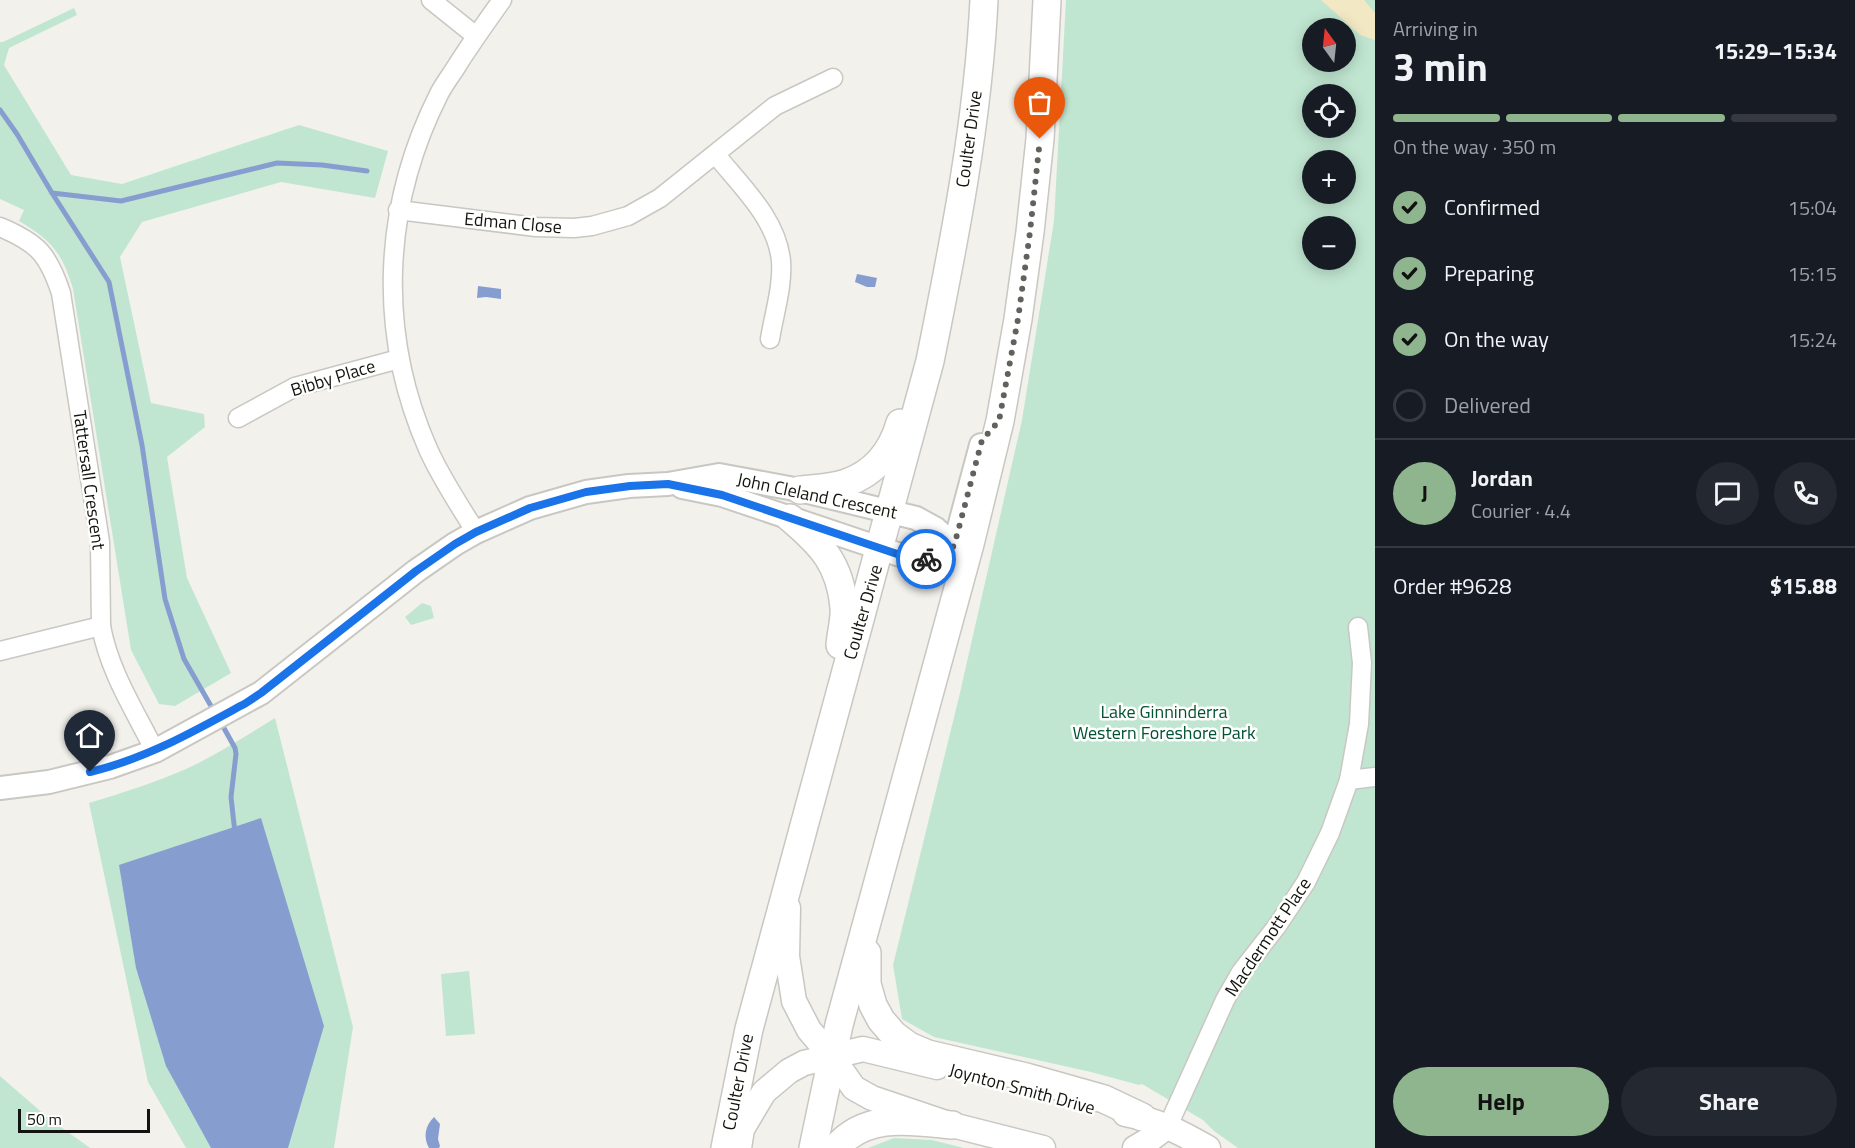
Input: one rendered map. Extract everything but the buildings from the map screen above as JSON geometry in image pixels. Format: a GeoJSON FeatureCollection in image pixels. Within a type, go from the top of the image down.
{"type":"FeatureCollection","features":[{"type":"Feature","properties":{"kind":"main road","name":"Coulter Drive"},"geometry":{"type":"LineString","coordinates":[[725,1148],[749,1029],[891,512],[930,361],[968,158],[982,40],[984,3]]}},
{"type":"Feature","properties":{"kind":"main road"},"geometry":{"type":"LineString","coordinates":[[813,1148],[839,1025],[970,544],[999,421],[1018,319],[1030,232],[1040,139],[1048,7]]}},
{"type":"Feature","properties":{"kind":"main road"},"geometry":{"type":"LineString","coordinates":[[800,490],[846,483],[872,469],[889,451],[913,382],[930,361]]}},
{"type":"Feature","properties":{"kind":"main road"},"geometry":{"type":"LineString","coordinates":[[790,518],[826,552],[839,580],[844,609],[840,644],[841,688]]}},
{"type":"Feature","properties":{"kind":"main road"},"geometry":{"type":"LineString","coordinates":[[789,878],[787,956],[794,1001],[810,1030],[854,1088],[872,1098],[952,1125],[1043,1148]]}},
{"type":"Feature","properties":{"kind":"main road"},"geometry":{"type":"LineString","coordinates":[[873,898],[867,948],[867,984],[873,1005],[881,1020],[894,1035],[909,1046],[928,1054],[1026,1077],[1104,1099],[1142,1117]]}},
{"type":"Feature","properties":{"kind":"main road","name":"Joynton Smith Drive"},"geometry":{"type":"LineString","coordinates":[[739,1148],[742,1129],[764,1092],[789,1071],[804,1063],[863,1049],[1024,1087],[1101,1109],[1142,1117],[1171,1137],[1208,1148]]}},
{"type":"Feature","properties":{"kind":"main road"},"geometry":{"type":"LineString","coordinates":[[836,1148],[842,1141],[861,1130],[885,1121],[904,1120],[952,1125]]}},
{"type":"Feature","properties":{"kind":"main road"},"geometry":{"type":"LineString","coordinates":[[1135,1148],[1152,1138],[1171,1137]]}},
{"type":"Feature","properties":{"kind":"street"},"geometry":{"type":"LineString","coordinates":[[431,0],[476,36]]}},
{"type":"Feature","properties":{"kind":"street"},"geometry":{"type":"LineString","coordinates":[[476,532],[428,450],[411,405],[399,359],[392,284],[398,210],[403,185],[419,137],[440,92],[502,0]]}},
{"type":"Feature","properties":{"kind":"street","name":"Edman Close"},"geometry":{"type":"LineString","coordinates":[[398,210],[536,227],[574,228],[592,226],[628,216],[660,198],[775,106],[833,78]]}},
{"type":"Feature","properties":{"kind":"street"},"geometry":{"type":"LineString","coordinates":[[716,155],[760,210],[776,239],[781,261],[780,284],[770,339]]}},
{"type":"Feature","properties":{"kind":"street","name":"Tattersall Crescent"},"geometry":{"type":"LineString","coordinates":[[0,227],[32,243],[53,270],[61,293],[100,542],[103,639],[117,676],[155,751]]}},
{"type":"Feature","properties":{"kind":"street","name":"Bibby Place"},"geometry":{"type":"LineString","coordinates":[[238,418],[295,387],[399,359]]}},
{"type":"Feature","properties":{"kind":"street","name":"John Cleland Crescent"},"geometry":{"type":"LineString","coordinates":[[668,484],[722,495],[912,559],[934,560],[952,550],[982,440],[999,421]]}},
{"type":"Feature","properties":{"kind":"street","name":"John Cleland Crescent"},"geometry":{"type":"LineString","coordinates":[[0,788],[49,782],[110,767],[155,751],[261,693],[416,571],[476,532],[530,508],[586,492],[668,484],[719,476],[800,490],[916,518],[936,529],[948,540],[959,585]]}},
{"type":"Feature","properties":{"kind":"street"},"geometry":{"type":"LineString","coordinates":[[0,651],[101,626]]}},
{"type":"Feature","properties":{"kind":"street","name":"Macdermott Place"},"geometry":{"type":"LineString","coordinates":[[1171,1137],[1225,1000],[1241,972],[1277,926],[1306,882],[1330,833],[1349,780],[1359,724],[1362,663],[1358,627]]}},
{"type":"Feature","properties":{"kind":"street"},"geometry":{"type":"LineString","coordinates":[[1349,780],[1375,777]]}},
{"type":"Feature","properties":{"kind":"green space","name":"Lake Ginninderra Western Foreshore Park"},"geometry":{"type":"Polygon","coordinates":[[[1066,0],[1375,0],[1375,1148],[1238,1148],[1203,1120],[1142,1084],[934,1037],[902,1019],[893,965],[959,697],[1022,420],[1054,221],[1066,0]]]}},
{"type":"Feature","properties":{"kind":"green space"},"geometry":{"type":"Polygon","coordinates":[[[74,8],[77,15],[9,48],[4,65],[71,175],[122,184],[299,125],[388,151],[375,198],[281,182],[142,222],[120,257],[151,403],[204,414],[205,427],[167,457],[187,578],[231,673],[175,706],[159,704],[131,650],[73,289],[69,276],[54,248],[39,234],[19,221],[24,210],[0,199],[0,42],[74,8]]]}},
{"type":"Feature","properties":{"kind":"green space"},"geometry":{"type":"Polygon","coordinates":[[[422,603],[431,606],[434,618],[411,625],[405,617],[422,603]]]}},
{"type":"Feature","properties":{"kind":"green space"},"geometry":{"type":"Polygon","coordinates":[[[275,718],[353,1027],[334,1148],[186,1148],[148,1082],[89,803],[186,769],[275,718]]]}},
{"type":"Feature","properties":{"kind":"green space"},"geometry":{"type":"Polygon","coordinates":[[[469,971],[475,1034],[446,1036],[441,974],[469,971]]]}},
{"type":"Feature","properties":{"kind":"green space"},"geometry":{"type":"Polygon","coordinates":[[[0,1076],[47,1117],[90,1148],[0,1148],[0,1076]]]}},
{"type":"Feature","properties":{"kind":"green space"},"geometry":{"type":"Polygon","coordinates":[[[894,1138],[932,1140],[964,1148],[868,1148],[894,1138]]]}},
{"type":"Feature","properties":{"kind":"sand"},"geometry":{"type":"Polygon","coordinates":[[[1321,0],[1364,0],[1375,13],[1375,40],[1356,31],[1356,18],[1341,18],[1321,0]]]}},
{"type":"Feature","properties":{"kind":"water"},"geometry":{"type":"Polygon","coordinates":[[[857,274],[877,278],[875,287],[867,287],[855,282],[857,274]]]}},
{"type":"Feature","properties":{"kind":"water"},"geometry":{"type":"Polygon","coordinates":[[[478,286],[501,289],[501,299],[477,298],[478,286]]]}},
{"type":"Feature","properties":{"kind":"water"},"geometry":{"type":"Polygon","coordinates":[[[261,818],[324,1026],[288,1148],[211,1148],[166,1066],[136,968],[119,865],[261,818]]]}},
{"type":"Feature","properties":{"kind":"water"},"geometry":{"type":"Polygon","coordinates":[[[434,1117],[440,1124],[438,1139],[440,1146],[429,1148],[426,1140],[427,1128],[434,1117]]]}},
{"type":"Feature","properties":{"kind":"waterway"},"geometry":{"type":"LineString","coordinates":[[0,110],[52,193],[121,201],[277,163],[322,165],[367,171]]}},
{"type":"Feature","properties":{"kind":"waterway"},"geometry":{"type":"LineString","coordinates":[[52,193],[109,282],[142,445],[165,599],[184,659],[215,713]]}},
{"type":"Feature","properties":{"kind":"waterway"},"geometry":{"type":"LineString","coordinates":[[220,721],[236,754],[231,797],[235,833]]}},
{"type":"Feature","properties":{"kind":"way so far"},"geometry":{"type":"LineString","coordinates":[[926,559],[934,560],[952,550],[982,440],[999,421],[1018,319],[1040,139]]}},
{"type":"Feature","properties":{"kind":"route"},"geometry":{"type":"LineString","coordinates":[[90,772],[155,751],[246,703],[416,571],[476,532],[530,508],[586,492],[668,484],[722,495],[880,549],[912,559],[926,559]]}}]}
